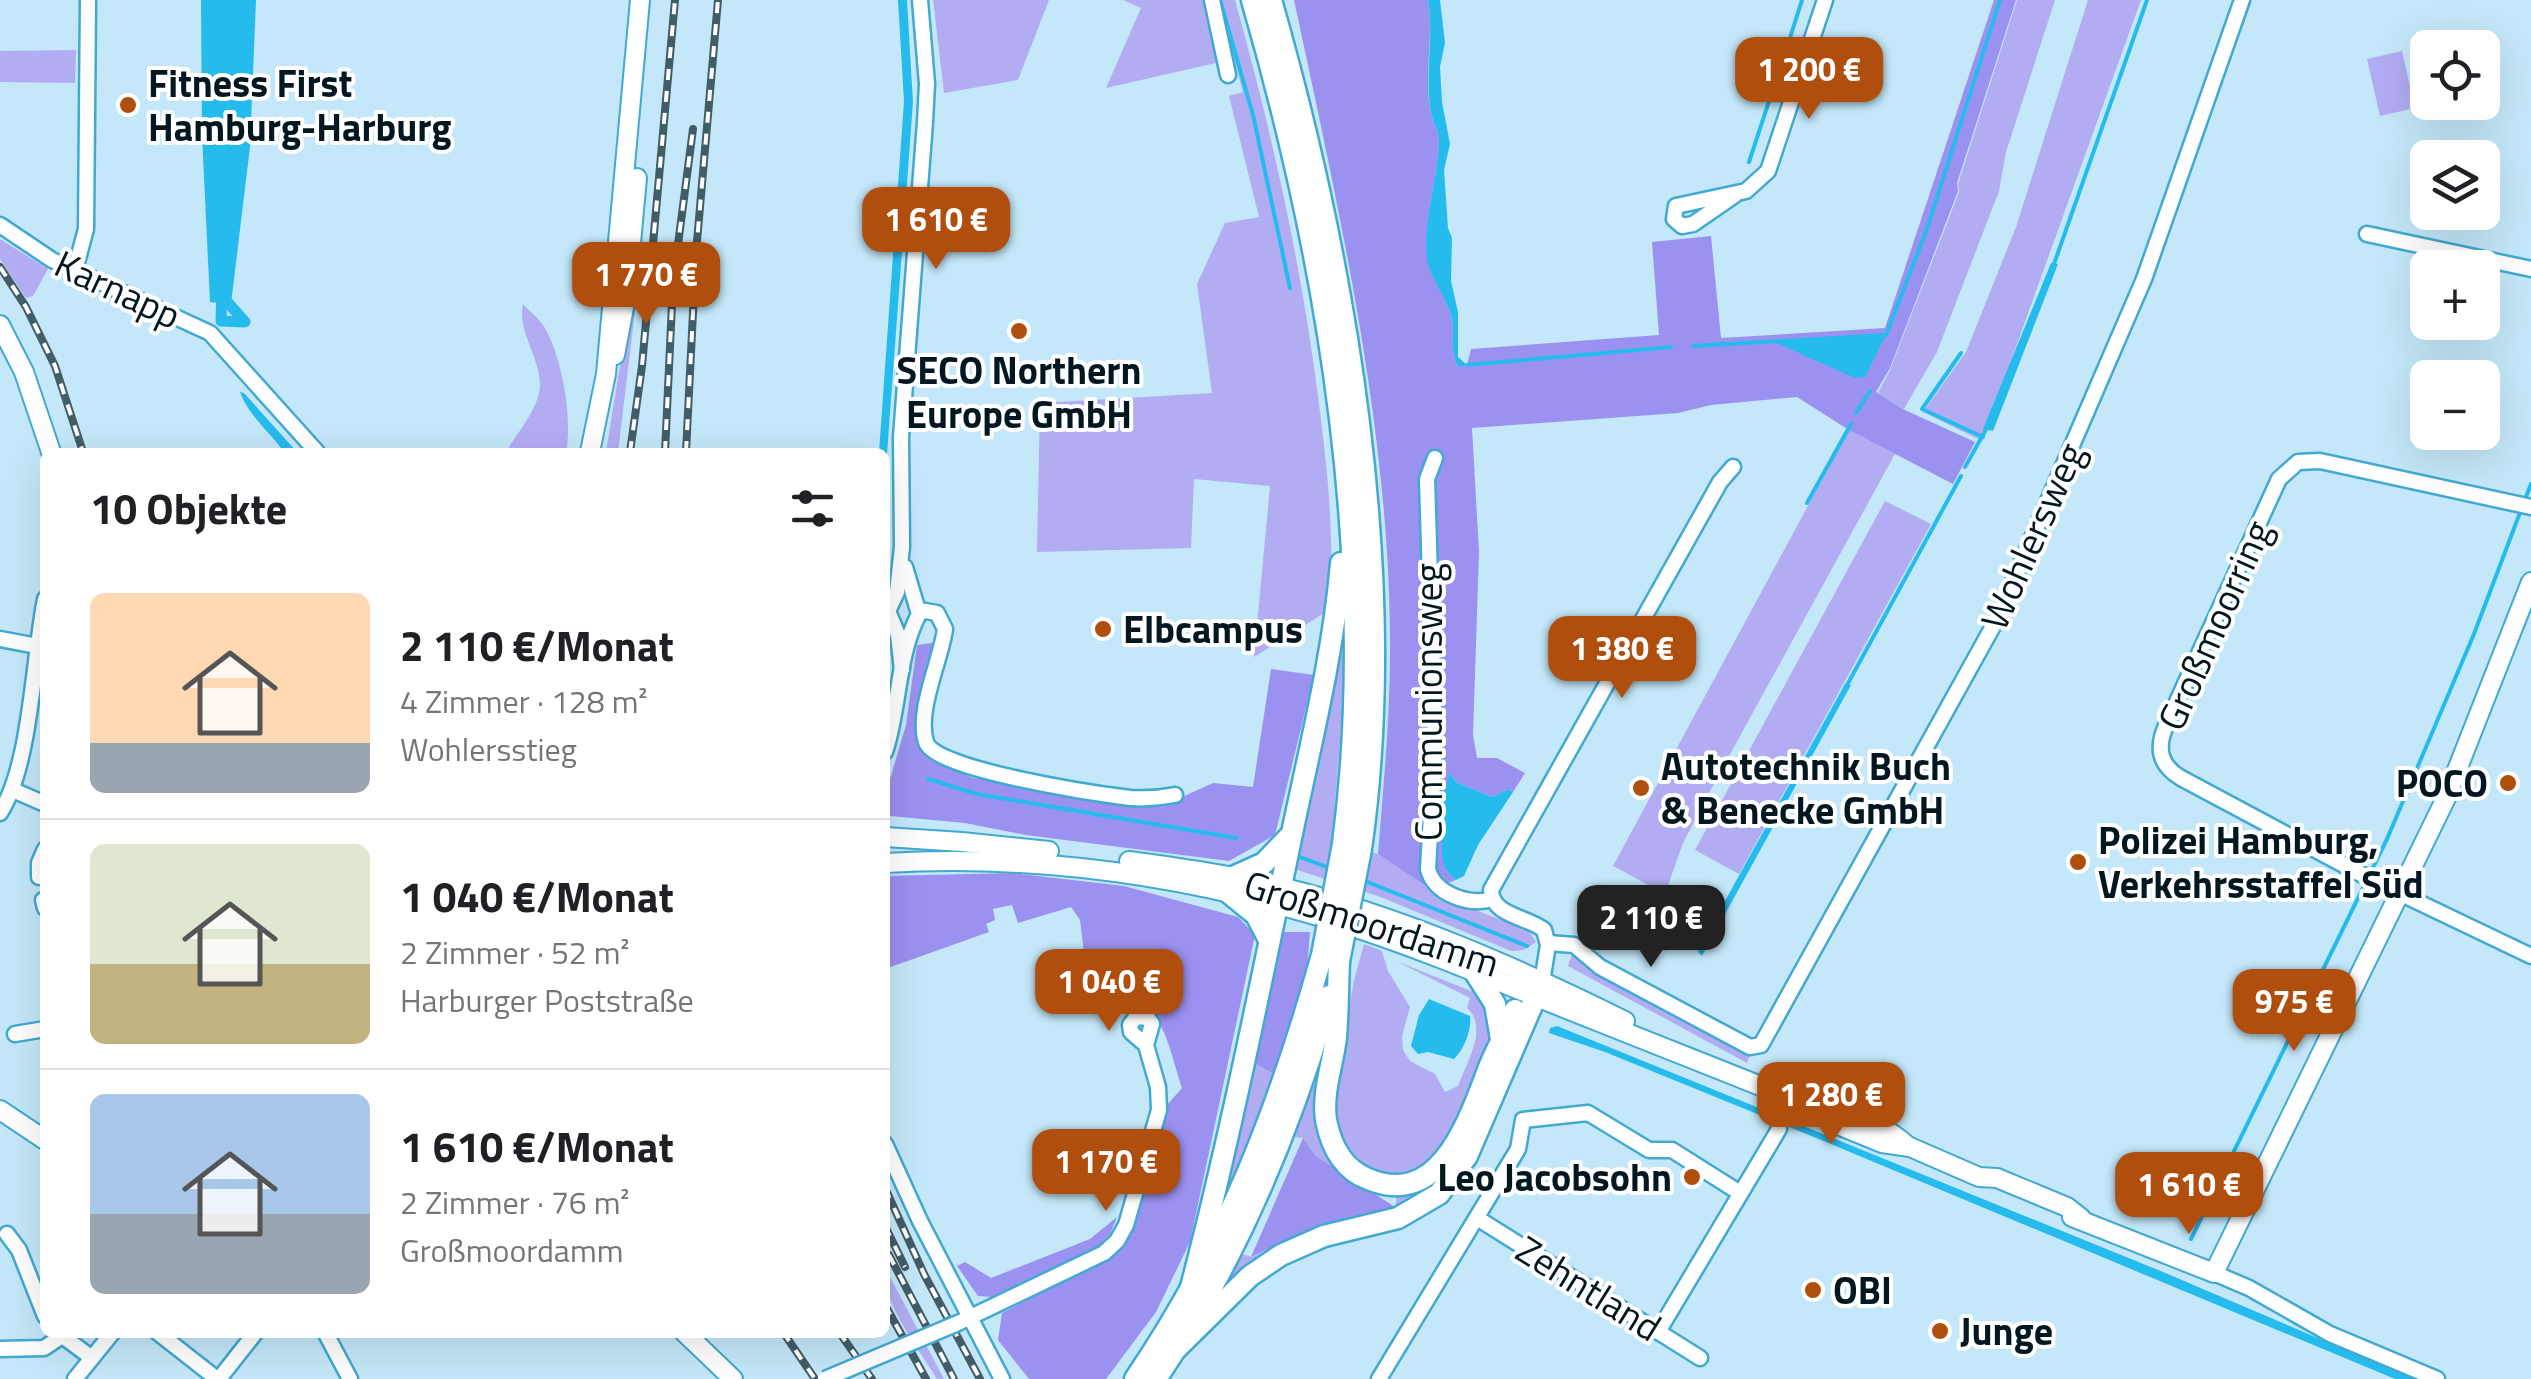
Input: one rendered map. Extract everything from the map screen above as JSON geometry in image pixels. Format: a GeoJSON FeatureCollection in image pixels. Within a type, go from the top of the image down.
{"type":"FeatureCollection","features":[{"type":"Feature","properties":{"kind":"highway"},"geometry":{"type":"LineString","coordinates":[[1252,0],[1274,78],[1311,246],[1336,402],[1353,592],[1352,846]]}},
{"type":"Feature","properties":{"kind":"highway"},"geometry":{"type":"LineString","coordinates":[[1156,1379],[1232,1252],[1271,1170],[1310,1062],[1373,727],[1365,495],[1342,320],[1298,102],[1271,0]]}},
{"type":"Feature","properties":{"kind":"highway"},"geometry":{"type":"LineString","coordinates":[[1284,0],[1298,102]]}},
{"type":"Feature","properties":{"kind":"highway"},"geometry":{"type":"LineString","coordinates":[[1189,1294],[1270,940],[1333,629],[1346,498]]}},
{"type":"Feature","properties":{"kind":"highway"},"geometry":{"type":"LineString","coordinates":[[1270,940],[1256,915],[1231,885],[1264,862],[1291,835]]}},
{"type":"Feature","properties":{"kind":"highway"},"geometry":{"type":"LineString","coordinates":[[1330,958],[1336,1038],[1325,1114],[1336,1152],[1348,1167],[1382,1184],[1419,1179],[1442,1163],[1466,1123],[1500,1039],[1533,986]]}},
{"type":"Feature","properties":{"kind":"highway"},"geometry":{"type":"LineString","coordinates":[[1135,1379],[1189,1294],[1256,1159],[1330,958]]}},
{"type":"Feature","properties":{"kind":"highway"},"geometry":{"type":"LineString","coordinates":[[1474,971],[1495,1004],[1500,1039]]}},
{"type":"Feature","properties":{"kind":"highway"},"geometry":{"type":"LineString","coordinates":[[1176,1349],[1250,1276],[1281,1254],[1324,1236],[1398,1218],[1424,1206],[1445,1188],[1471,1148],[1533,986]]}},
{"type":"Feature","properties":{"kind":"main road"},"geometry":{"type":"LineString","coordinates":[[591,448],[606,374],[640,0]]}},
{"type":"Feature","properties":{"kind":"main road"},"geometry":{"type":"LineString","coordinates":[[606,374],[616,352],[626,298],[652,0]]}},
{"type":"Feature","properties":{"kind":"main road"},"geometry":{"type":"LineString","coordinates":[[0,325],[24,372],[51,448]]}},
{"type":"Feature","properties":{"kind":"main road"},"geometry":{"type":"LineString","coordinates":[[2214,1273],[2446,798],[2531,582]]}},
{"type":"Feature","properties":{"kind":"main road","name":"Großmoordamm"},"geometry":{"type":"LineString","coordinates":[[890,838],[991,844],[1231,885],[1412,929],[1533,986],[1827,1113],[1838,1124],[1865,1136],[1910,1147],[1979,1176],[1997,1178],[2007,1188],[2063,1216],[2080,1218],[2214,1273]]}},
{"type":"Feature","properties":{"kind":"main road","name":"Großmoordamm"},"geometry":{"type":"LineString","coordinates":[[890,863],[1033,861],[1231,885]]}},
{"type":"Feature","properties":{"kind":"main road","name":"Großmoordamm"},"geometry":{"type":"LineString","coordinates":[[1279,896],[1474,971],[1533,986]]}},
{"type":"Feature","properties":{"kind":"main road"},"geometry":{"type":"LineString","coordinates":[[0,1110],[40,1137]]}},
{"type":"Feature","properties":{"kind":"main road","name":"Großmoordamm"},"geometry":{"type":"LineString","coordinates":[[1827,1113],[1848,1112],[1888,1129],[1910,1147]]}},
{"type":"Feature","properties":{"kind":"main road"},"geometry":{"type":"LineString","coordinates":[[690,1338],[733,1379]]}},
{"type":"Feature","properties":{"kind":"street"},"geometry":{"type":"LineString","coordinates":[[76,270],[86,230],[88,0]]}},
{"type":"Feature","properties":{"kind":"street"},"geometry":{"type":"LineString","coordinates":[[890,607],[895,598],[902,547],[901,437],[927,84],[920,0]]}},
{"type":"Feature","properties":{"kind":"street"},"geometry":{"type":"LineString","coordinates":[[1212,0],[1228,75]]}},
{"type":"Feature","properties":{"kind":"street"},"geometry":{"type":"LineString","coordinates":[[1735,195],[1758,183],[1775,158],[1825,0]]}},
{"type":"Feature","properties":{"kind":"street","name":"Wohlersweg"},"geometry":{"type":"LineString","coordinates":[[1548,943],[1574,946],[1627,982],[1750,1047],[1761,1045],[2004,603],[2144,279],[2242,0]]}},
{"type":"Feature","properties":{"kind":"street","name":"Karnapp"},"geometry":{"type":"LineString","coordinates":[[0,226],[28,246],[198,326],[232,357],[313,448]]}},
{"type":"Feature","properties":{"kind":"street"},"geometry":{"type":"LineString","coordinates":[[2367,234],[2531,269]]}},
{"type":"Feature","properties":{"kind":"street","name":"Communionsweg"},"geometry":{"type":"LineString","coordinates":[[1436,458],[1427,493],[1435,744],[1428,869],[1434,883],[1446,893],[1480,902],[1492,899]]}},
{"type":"Feature","properties":{"kind":"street","name":"Großmoorring"},"geometry":{"type":"LineString","coordinates":[[2524,505],[2320,462],[2298,462],[2280,479],[2162,735],[2161,757],[2174,774],[2401,894],[2531,956]]}},
{"type":"Feature","properties":{"kind":"street"},"geometry":{"type":"LineString","coordinates":[[1533,986],[1548,943],[1540,927],[1504,912],[1492,899],[1493,886],[1720,482],[1734,467]]}},
{"type":"Feature","properties":{"kind":"street"},"geometry":{"type":"LineString","coordinates":[[890,735],[914,610],[902,547]]}},
{"type":"Feature","properties":{"kind":"street"},"geometry":{"type":"LineString","coordinates":[[895,598],[914,610],[937,613],[946,629],[926,708],[926,743],[932,750],[963,765],[1010,778],[1132,798],[1176,794]]}},
{"type":"Feature","properties":{"kind":"street"},"geometry":{"type":"LineString","coordinates":[[892,621],[904,626],[914,610]]}},
{"type":"Feature","properties":{"kind":"street"},"geometry":{"type":"LineString","coordinates":[[890,616],[902,670]]}},
{"type":"Feature","properties":{"kind":"street"},"geometry":{"type":"LineString","coordinates":[[0,812],[13,790],[40,628]]}},
{"type":"Feature","properties":{"kind":"street"},"geometry":{"type":"LineString","coordinates":[[0,639],[37,646]]}},
{"type":"Feature","properties":{"kind":"street"},"geometry":{"type":"LineString","coordinates":[[13,790],[40,802]]}},
{"type":"Feature","properties":{"kind":"street"},"geometry":{"type":"LineString","coordinates":[[39,877],[40,861]]}},
{"type":"Feature","properties":{"kind":"street"},"geometry":{"type":"LineString","coordinates":[[15,1034],[40,1030]]}},
{"type":"Feature","properties":{"kind":"street"},"geometry":{"type":"LineString","coordinates":[[825,1379],[964,1320],[1104,1252],[1116,1240],[1126,1225],[1159,1110],[1158,1086],[1146,1045]]}},
{"type":"Feature","properties":{"kind":"street"},"geometry":{"type":"LineString","coordinates":[[1379,1379],[1518,1150],[1522,1120],[1588,1113],[1649,1150],[1672,1150],[1740,1193]]}},
{"type":"Feature","properties":{"kind":"street"},"geometry":{"type":"LineString","coordinates":[[1658,1332],[1778,1129]]}},
{"type":"Feature","properties":{"kind":"street"},"geometry":{"type":"LineString","coordinates":[[890,1155],[964,1320],[1002,1379]]}},
{"type":"Feature","properties":{"kind":"street","name":"Zehntland"},"geometry":{"type":"LineString","coordinates":[[1478,1218],[1700,1358]]}},
{"type":"Feature","properties":{"kind":"street"},"geometry":{"type":"LineString","coordinates":[[7,1234],[19,1250],[40,1303]]}},
{"type":"Feature","properties":{"kind":"street","name":"Großmoordamm"},"geometry":{"type":"LineString","coordinates":[[2214,1273],[2249,1288],[2330,1334],[2436,1379]]}},
{"type":"Feature","properties":{"kind":"street"},"geometry":{"type":"LineString","coordinates":[[0,1349],[44,1348],[55,1338]]}},
{"type":"Feature","properties":{"kind":"street"},"geometry":{"type":"LineString","coordinates":[[64,1338],[92,1358]]}},
{"type":"Feature","properties":{"kind":"street"},"geometry":{"type":"LineString","coordinates":[[75,1379],[107,1338]]}},
{"type":"Feature","properties":{"kind":"street"},"geometry":{"type":"LineString","coordinates":[[166,1338],[218,1379],[251,1338]]}},
{"type":"Feature","properties":{"kind":"street"},"geometry":{"type":"LineString","coordinates":[[328,1338],[350,1379]]}},
{"type":"Feature","properties":{"kind":"shaded area"},"geometry":{"type":"Polygon","coordinates":[[[933,0],[1049,0],[1018,80],[944,93],[933,0]]]}},
{"type":"Feature","properties":{"kind":"shaded area"},"geometry":{"type":"Polygon","coordinates":[[[1123,0],[1205,0],[1218,50],[1216,63],[1106,88],[1141,8],[1123,0]]]}},
{"type":"Feature","properties":{"kind":"shaded area"},"geometry":{"type":"Polygon","coordinates":[[[1218,0],[1235,0],[1285,200],[1312,353],[1330,507],[1329,610],[1254,657],[1270,486],[1194,479],[1191,548],[1037,552],[1040,403],[1212,393],[1197,284],[1225,223],[1259,217],[1229,96],[1243,92],[1218,0]]]}},
{"type":"Feature","properties":{"kind":"shaded area"},"geometry":{"type":"Polygon","coordinates":[[[1294,0],[1428,0],[1428,94],[1439,144],[1427,230],[1428,259],[1451,315],[1459,367],[1467,365],[1471,349],[1659,335],[1652,242],[1711,236],[1721,338],[1885,328],[1994,0],[2016,0],[1957,183],[1958,191],[1890,368],[1876,392],[1975,442],[1953,484],[1849,430],[1797,397],[1711,405],[1678,413],[1472,428],[1479,552],[1473,735],[1477,758],[1497,758],[1525,773],[1513,792],[1508,789],[1492,797],[1456,782],[1451,774],[1447,871],[1456,880],[1431,889],[1378,854],[1390,661],[1380,474],[1358,315],[1294,0]]]}},
{"type":"Feature","properties":{"kind":"shaded area"},"geometry":{"type":"Polygon","coordinates":[[[2017,0],[2055,0],[2006,152],[1999,191],[1937,352],[1904,409],[1878,393],[1959,192],[1958,184],[2017,0]]]}},
{"type":"Feature","properties":{"kind":"shaded area"},"geometry":{"type":"Polygon","coordinates":[[[2088,0],[2141,0],[1982,441],[1923,412],[1966,352],[2016,227],[2088,0]]]}},
{"type":"Feature","properties":{"kind":"shaded area"},"geometry":{"type":"Polygon","coordinates":[[[76,50],[75,83],[0,82],[0,51],[76,50]]]}},
{"type":"Feature","properties":{"kind":"shaded area"},"geometry":{"type":"Polygon","coordinates":[[[2402,51],[2410,86],[2410,109],[2380,116],[2367,59],[2402,51]]]}},
{"type":"Feature","properties":{"kind":"shaded area"},"geometry":{"type":"Polygon","coordinates":[[[0,239],[48,269],[33,296],[26,298],[0,259],[0,239]]]}},
{"type":"Feature","properties":{"kind":"shaded area"},"geometry":{"type":"Polygon","coordinates":[[[633,285],[638,286],[618,448],[607,448],[633,285]]]}},
{"type":"Feature","properties":{"kind":"shaded area"},"geometry":{"type":"Polygon","coordinates":[[[523,304],[543,325],[556,355],[567,406],[567,448],[509,448],[532,411],[540,385],[522,316],[523,304]]]}},
{"type":"Feature","properties":{"kind":"shaded area"},"geometry":{"type":"Polygon","coordinates":[[[1849,430],[1895,454],[1683,843],[1665,894],[1613,866],[1849,430]]]}},
{"type":"Feature","properties":{"kind":"shaded area"},"geometry":{"type":"Polygon","coordinates":[[[1885,501],[1931,524],[1739,874],[1695,850],[1885,501]]]}},
{"type":"Feature","properties":{"kind":"shaded area"},"geometry":{"type":"Polygon","coordinates":[[[1345,611],[1332,840],[1378,854],[1450,900],[1529,931],[1536,942],[1524,950],[1511,951],[1378,896],[1291,868],[1345,611]]]}},
{"type":"Feature","properties":{"kind":"shaded area"},"geometry":{"type":"Polygon","coordinates":[[[938,642],[927,662],[917,745],[936,761],[973,778],[1160,807],[1213,783],[1253,787],[1271,669],[1314,675],[1275,835],[1229,861],[890,816],[890,779],[906,725],[917,645],[938,642]]]}},
{"type":"Feature","properties":{"kind":"shaded area"},"geometry":{"type":"Polygon","coordinates":[[[1012,873],[1124,886],[1238,917],[1255,935],[1190,1242],[1156,1312],[1106,1379],[1029,1379],[998,1340],[1002,1313],[1108,1259],[1122,1245],[1132,1227],[1168,1104],[1182,1088],[1163,1031],[1146,1008],[1088,987],[1080,920],[1071,907],[1018,923],[1012,905],[993,909],[995,920],[986,924],[989,932],[890,967],[890,876],[1012,873]]]}},
{"type":"Feature","properties":{"kind":"shaded area"},"geometry":{"type":"Polygon","coordinates":[[[1282,932],[1310,932],[1307,970],[1274,1074],[1249,1060],[1282,932]]]}},
{"type":"Feature","properties":{"kind":"shaded area"},"geometry":{"type":"Polygon","coordinates":[[[1364,944],[1382,951],[1388,971],[1410,1007],[1402,1036],[1403,1050],[1410,1061],[1435,1074],[1445,1092],[1458,1086],[1474,1045],[1476,1025],[1467,1008],[1470,998],[1396,961],[1476,993],[1496,1034],[1450,1143],[1419,1172],[1383,1178],[1352,1161],[1335,1130],[1334,1094],[1364,944]]]}},
{"type":"Feature","properties":{"kind":"shaded area"},"geometry":{"type":"Polygon","coordinates":[[[1572,954],[1751,1053],[1747,1063],[1568,966],[1572,954]]]}},
{"type":"Feature","properties":{"kind":"shaded area"},"geometry":{"type":"Polygon","coordinates":[[[1324,1051],[1320,1128],[1336,1169],[1316,1156],[1303,1138],[1294,1137],[1324,1051]]]}},
{"type":"Feature","properties":{"kind":"shaded area"},"geometry":{"type":"Polygon","coordinates":[[[1249,1060],[1274,1074],[1218,1219],[1249,1060]]]}},
{"type":"Feature","properties":{"kind":"shaded area"},"geometry":{"type":"Polygon","coordinates":[[[1303,1138],[1316,1156],[1395,1207],[1322,1224],[1251,1257],[1303,1138]]]}},
{"type":"Feature","properties":{"kind":"shaded area"},"geometry":{"type":"Polygon","coordinates":[[[1449,1173],[1407,1208],[1223,1289],[1242,1254],[1252,1257],[1322,1224],[1395,1207],[1398,1192],[1449,1173]]]}},
{"type":"Feature","properties":{"kind":"shaded area"},"geometry":{"type":"Polygon","coordinates":[[[1117,1217],[1110,1234],[1099,1246],[993,1297],[978,1296],[957,1266],[965,1262],[991,1278],[1090,1239],[1117,1217]]]}},
{"type":"Feature","properties":{"kind":"shaded area"},"geometry":{"type":"Polygon","coordinates":[[[890,1277],[944,1379],[937,1379],[891,1301],[890,1277]]]}},
{"type":"Feature","properties":{"kind":"water"},"geometry":{"type":"Polygon","coordinates":[[[201,0],[256,0],[250,147],[231,304],[210,302],[202,135],[201,0]]]}},
{"type":"Feature","properties":{"kind":"water"},"geometry":{"type":"Polygon","coordinates":[[[898,0],[907,0],[913,102],[887,448],[879,448],[904,101],[898,0]]]}},
{"type":"Feature","properties":{"kind":"water"},"geometry":{"type":"Polygon","coordinates":[[[1428,0],[1440,0],[1445,43],[1440,67],[1450,144],[1444,170],[1452,238],[1451,281],[1458,312],[1458,357],[1467,365],[1459,367],[1454,355],[1451,315],[1427,259],[1427,230],[1439,144],[1429,94],[1428,0]]]}},
{"type":"Feature","properties":{"kind":"water"},"geometry":{"type":"Polygon","coordinates":[[[2051,263],[2058,264],[1993,431],[1983,429],[2051,263]]]}},
{"type":"Feature","properties":{"kind":"water"},"geometry":{"type":"Polygon","coordinates":[[[1886,335],[1865,377],[1855,378],[1774,342],[1886,335]]]}},
{"type":"Feature","properties":{"kind":"water"},"geometry":{"type":"Polygon","coordinates":[[[240,392],[293,448],[281,448],[240,392]]]}},
{"type":"Feature","properties":{"kind":"water"},"geometry":{"type":"Polygon","coordinates":[[[1845,684],[1851,685],[1702,956],[1698,952],[1700,946],[1845,684]]]}},
{"type":"Feature","properties":{"kind":"water"},"geometry":{"type":"Polygon","coordinates":[[[1450,773],[1456,782],[1492,797],[1508,789],[1513,792],[1478,845],[1464,876],[1456,880],[1445,868],[1442,849],[1443,806],[1450,773]]]}},
{"type":"Feature","properties":{"kind":"water"},"geometry":{"type":"Polygon","coordinates":[[[1429,999],[1470,1016],[1466,1039],[1454,1059],[1428,1052],[1418,1054],[1411,1046],[1419,1015],[1429,999]]]}},
{"type":"Feature","properties":{"kind":"water"},"geometry":{"type":"Polygon","coordinates":[[[1557,1026],[2163,1272],[2414,1379],[2395,1379],[1826,1142],[1549,1033],[1550,1028],[1557,1026]]]}},
{"type":"Feature","properties":{"kind":"waterway"},"geometry":{"type":"LineString","coordinates":[[1220,0],[1253,115],[1290,288]]}},
{"type":"Feature","properties":{"kind":"waterway"},"geometry":{"type":"LineString","coordinates":[[1784,57],[1802,0]]}},
{"type":"Feature","properties":{"kind":"waterway"},"geometry":{"type":"LineString","coordinates":[[1693,346],[1886,335],[1927,229],[2000,0]]}},
{"type":"Feature","properties":{"kind":"waterway"},"geometry":{"type":"LineString","coordinates":[[2054,264],[2147,0]]}},
{"type":"Feature","properties":{"kind":"waterway"},"geometry":{"type":"LineString","coordinates":[[1749,162],[1779,71]]}},
{"type":"Feature","properties":{"kind":"waterway"},"geometry":{"type":"LineString","coordinates":[[222,289],[221,321],[245,322],[222,296]]}},
{"type":"Feature","properties":{"kind":"waterway"},"geometry":{"type":"LineString","coordinates":[[1467,365],[1671,347]]}},
{"type":"Feature","properties":{"kind":"waterway"},"geometry":{"type":"LineString","coordinates":[[1961,353],[1922,409],[1983,437]]}},
{"type":"Feature","properties":{"kind":"waterway"},"geometry":{"type":"LineString","coordinates":[[1856,413],[1870,391]]}},
{"type":"Feature","properties":{"kind":"waterway"},"geometry":{"type":"LineString","coordinates":[[1807,503],[1851,424]]}},
{"type":"Feature","properties":{"kind":"waterway"},"geometry":{"type":"LineString","coordinates":[[1965,467],[1988,426]]}},
{"type":"Feature","properties":{"kind":"waterway"},"geometry":{"type":"LineString","coordinates":[[1846,687],[1961,476]]}},
{"type":"Feature","properties":{"kind":"waterway"},"geometry":{"type":"LineString","coordinates":[[2524,502],[2531,484]]}},
{"type":"Feature","properties":{"kind":"waterway"},"geometry":{"type":"LineString","coordinates":[[2191,1239],[2387,839],[2474,634],[2521,510]]}},
{"type":"Feature","properties":{"kind":"waterway"},"geometry":{"type":"LineString","coordinates":[[928,779],[977,794],[1236,838]]}},
{"type":"Feature","properties":{"kind":"waterway"},"geometry":{"type":"LineString","coordinates":[[1300,857],[1332,869]]}},
{"type":"Feature","properties":{"kind":"waterway"},"geometry":{"type":"LineString","coordinates":[[1365,881],[1527,946]]}},
{"type":"Feature","properties":{"kind":"railway"},"geometry":{"type":"LineString","coordinates":[[631,448],[642,366],[675,0]]}},
{"type":"Feature","properties":{"kind":"railway"},"geometry":{"type":"LineString","coordinates":[[686,448],[696,253],[718,0]]}},
{"type":"Feature","properties":{"kind":"railway"},"geometry":{"type":"LineString","coordinates":[[665,448],[673,283],[693,129]]}},
{"type":"Feature","properties":{"kind":"railway"},"geometry":{"type":"LineString","coordinates":[[0,267],[26,307],[55,366],[82,448]]}},
{"type":"Feature","properties":{"kind":"railway"},"geometry":{"type":"LineString","coordinates":[[890,1199],[924,1274],[980,1379]]}},
{"type":"Feature","properties":{"kind":"railway"},"geometry":{"type":"LineString","coordinates":[[890,1236],[905,1267]]}},
{"type":"Feature","properties":{"kind":"railway"},"geometry":{"type":"LineString","coordinates":[[890,1257],[954,1379]]}},
{"type":"Feature","properties":{"kind":"railway"},"geometry":{"type":"LineString","coordinates":[[890,1314],[926,1379]]}},
{"type":"Feature","properties":{"kind":"railway"},"geometry":{"type":"LineString","coordinates":[[787,1338],[815,1379]]}},
{"type":"Feature","properties":{"kind":"railway"},"geometry":{"type":"LineString","coordinates":[[843,1338],[872,1379]]}},
{"type":"Feature","properties":{"kind":"place","name":"Fitness First Hamburg-Harburg"},"geometry":{"type":"Point","coordinates":[128,105]}},
{"type":"Feature","properties":{"kind":"place","name":"SECO Northern Europe GmbH"},"geometry":{"type":"Point","coordinates":[1019,331]}},
{"type":"Feature","properties":{"kind":"place","name":"Elbcampus"},"geometry":{"type":"Point","coordinates":[1103,629]}},
{"type":"Feature","properties":{"kind":"place","name":"POCO"},"geometry":{"type":"Point","coordinates":[2508,783]}},
{"type":"Feature","properties":{"kind":"place","name":"Autotechnik Buch & Benecke GmbH"},"geometry":{"type":"Point","coordinates":[1641,788]}},
{"type":"Feature","properties":{"kind":"place","name":"Polizei Hamburg, Verkehrsstaffel Süd"},"geometry":{"type":"Point","coordinates":[2078,862]}},
{"type":"Feature","properties":{"kind":"place","name":"Leo Jacobsohn"},"geometry":{"type":"Point","coordinates":[1692,1177]}},
{"type":"Feature","properties":{"kind":"place","name":"OBI"},"geometry":{"type":"Point","coordinates":[1813,1290]}},
{"type":"Feature","properties":{"kind":"place","name":"Junge"},"geometry":{"type":"Point","coordinates":[1940,1331]}}]}
